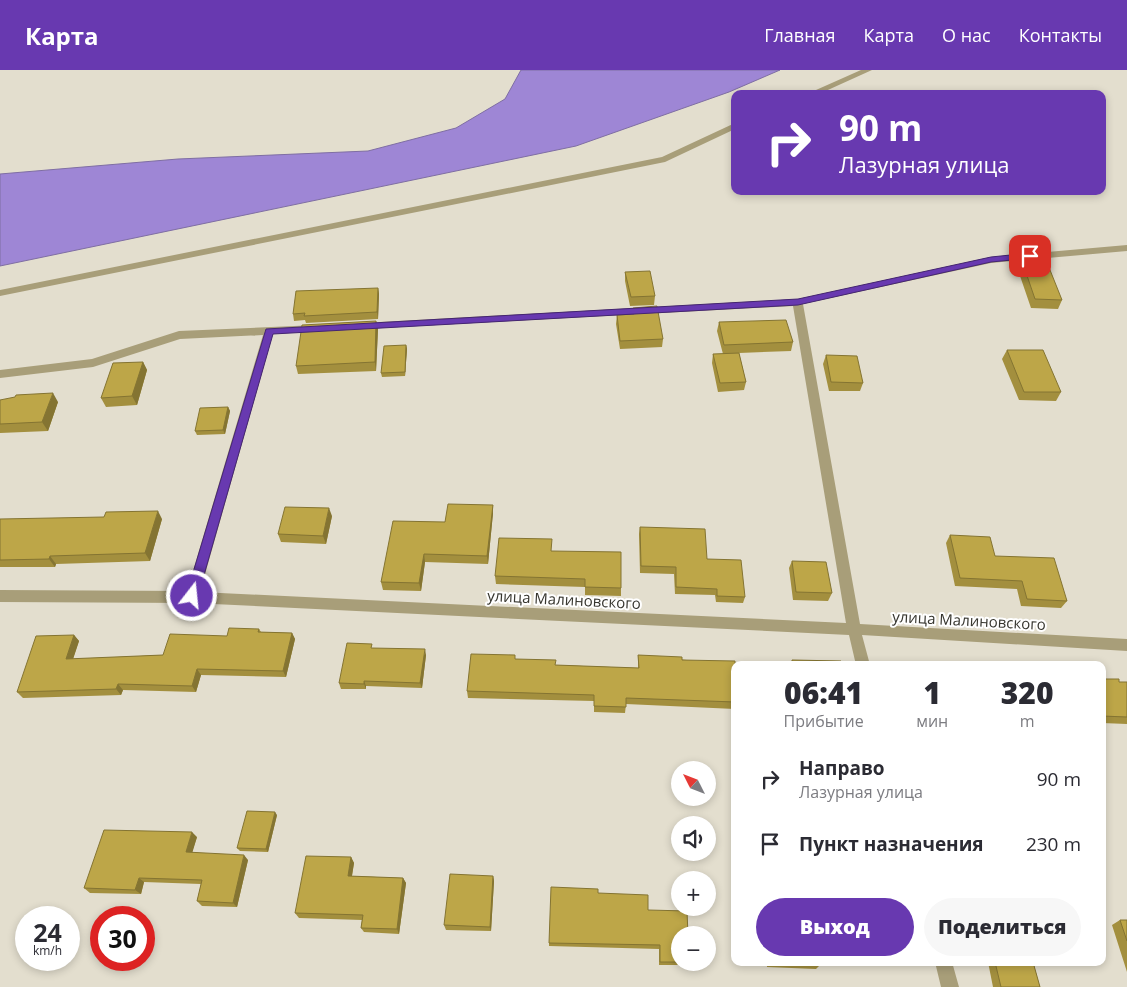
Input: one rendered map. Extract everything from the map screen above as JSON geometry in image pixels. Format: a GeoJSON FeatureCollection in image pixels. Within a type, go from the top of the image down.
{"type":"FeatureCollection","features":[{"type":"Feature","properties":{"kind":"street"},"geometry":{"type":"LineString","coordinates":[[820,90],[868,70]]}},
{"type":"Feature","properties":{"kind":"street"},"geometry":{"type":"LineString","coordinates":[[0,293],[665,158],[731,128]]}},
{"type":"Feature","properties":{"kind":"street"},"geometry":{"type":"LineString","coordinates":[[349,327],[798,302],[991,260],[1127,248]]}},
{"type":"Feature","properties":{"kind":"street"},"geometry":{"type":"LineString","coordinates":[[798,302],[854,629],[862,661]]}},
{"type":"Feature","properties":{"kind":"street"},"geometry":{"type":"LineString","coordinates":[[0,374],[93,363],[179,335],[329,328]]}},
{"type":"Feature","properties":{"kind":"street"},"geometry":{"type":"LineString","coordinates":[[192,596],[269,331]]}},
{"type":"Feature","properties":{"kind":"street","name":"улица Малиновского"},"geometry":{"type":"LineString","coordinates":[[0,596],[192,596],[854,629],[1127,645]]}},
{"type":"Feature","properties":{"kind":"street"},"geometry":{"type":"LineString","coordinates":[[944,966],[950,987]]}},
{"type":"Feature","properties":{"kind":"shaded area"},"geometry":{"type":"Polygon","coordinates":[[[521,70],[780,70],[729,92],[576,146],[0,266],[0,174],[178,159],[368,151],[456,128],[505,99],[521,70]]]}},
{"type":"Feature","properties":{"kind":"building"},"geometry":{"type":"Polygon","coordinates":[[[1023,264],[1048,265],[1062,300],[1035,299],[1023,264]]]}},
{"type":"Feature","properties":{"kind":"building"},"geometry":{"type":"Polygon","coordinates":[[[650,271],[655,296],[631,297],[625,272],[650,271]]]}},
{"type":"Feature","properties":{"kind":"building"},"geometry":{"type":"Polygon","coordinates":[[[378,288],[377,312],[304,316],[305,313],[293,314],[296,291],[378,288]]]}},
{"type":"Feature","properties":{"kind":"building"},"geometry":{"type":"Polygon","coordinates":[[[657,306],[663,339],[620,341],[617,315],[634,314],[633,308],[657,306]]]}},
{"type":"Feature","properties":{"kind":"building"},"geometry":{"type":"Polygon","coordinates":[[[786,320],[793,342],[724,345],[719,322],[786,320]]]}},
{"type":"Feature","properties":{"kind":"building"},"geometry":{"type":"Polygon","coordinates":[[[376,321],[375,362],[296,366],[302,325],[376,321]]]}},
{"type":"Feature","properties":{"kind":"building"},"geometry":{"type":"Polygon","coordinates":[[[406,345],[405,372],[381,373],[384,346],[406,345]]]}},
{"type":"Feature","properties":{"kind":"building"},"geometry":{"type":"Polygon","coordinates":[[[1007,350],[1043,350],[1061,392],[1024,392],[1007,350]]]}},
{"type":"Feature","properties":{"kind":"building"},"geometry":{"type":"Polygon","coordinates":[[[739,353],[746,382],[720,383],[713,354],[739,353]]]}},
{"type":"Feature","properties":{"kind":"building"},"geometry":{"type":"Polygon","coordinates":[[[826,355],[857,356],[863,383],[831,382],[826,355]]]}},
{"type":"Feature","properties":{"kind":"building"},"geometry":{"type":"Polygon","coordinates":[[[143,362],[132,396],[101,398],[113,363],[143,362]]]}},
{"type":"Feature","properties":{"kind":"building"},"geometry":{"type":"Polygon","coordinates":[[[53,393],[42,422],[0,424],[0,400],[15,397],[16,395],[53,393]]]}},
{"type":"Feature","properties":{"kind":"building"},"geometry":{"type":"Polygon","coordinates":[[[228,407],[223,430],[195,431],[200,408],[228,407]]]}},
{"type":"Feature","properties":{"kind":"building"},"geometry":{"type":"Polygon","coordinates":[[[448,504],[493,505],[487,556],[424,554],[419,583],[381,582],[393,521],[445,522],[448,504]]]}},
{"type":"Feature","properties":{"kind":"building"},"geometry":{"type":"Polygon","coordinates":[[[285,507],[329,508],[323,536],[278,534],[285,507]]]}},
{"type":"Feature","properties":{"kind":"building"},"geometry":{"type":"Polygon","coordinates":[[[158,511],[145,553],[50,556],[49,559],[0,560],[0,519],[104,517],[106,512],[158,511]]]}},
{"type":"Feature","properties":{"kind":"building"},"geometry":{"type":"Polygon","coordinates":[[[640,527],[705,529],[707,559],[741,560],[745,597],[717,596],[717,589],[676,587],[676,567],[641,566],[640,527]]]}},
{"type":"Feature","properties":{"kind":"building"},"geometry":{"type":"Polygon","coordinates":[[[950,535],[990,537],[995,556],[1054,558],[1067,601],[1027,599],[1022,581],[960,578],[950,535]]]}},
{"type":"Feature","properties":{"kind":"building"},"geometry":{"type":"Polygon","coordinates":[[[499,538],[552,539],[551,551],[621,552],[621,588],[585,587],[585,579],[495,576],[499,538]]]}},
{"type":"Feature","properties":{"kind":"building"},"geometry":{"type":"Polygon","coordinates":[[[792,561],[826,562],[832,593],[796,592],[792,561]]]}},
{"type":"Feature","properties":{"kind":"building"},"geometry":{"type":"Polygon","coordinates":[[[229,628],[259,629],[258,632],[292,633],[283,671],[197,669],[192,686],[118,684],[116,689],[17,692],[36,636],[74,635],[66,659],[163,655],[170,634],[227,636],[229,628]]]}},
{"type":"Feature","properties":{"kind":"building"},"geometry":{"type":"Polygon","coordinates":[[[347,643],[372,644],[371,648],[425,649],[420,683],[364,681],[364,684],[339,683],[347,643]]]}},
{"type":"Feature","properties":{"kind":"building"},"geometry":{"type":"Polygon","coordinates":[[[471,654],[515,655],[515,659],[556,660],[555,665],[639,668],[638,655],[682,657],[682,660],[735,661],[731,661],[731,702],[626,698],[626,707],[594,706],[594,695],[467,691],[471,654]]]}},
{"type":"Feature","properties":{"kind":"building"},"geometry":{"type":"Polygon","coordinates":[[[792,660],[841,661],[792,661],[792,660]]]}},
{"type":"Feature","properties":{"kind":"building"},"geometry":{"type":"Polygon","coordinates":[[[1106,679],[1119,679],[1119,682],[1127,682],[1127,717],[1106,716],[1106,679]]]}},
{"type":"Feature","properties":{"kind":"building"},"geometry":{"type":"Polygon","coordinates":[[[247,811],[275,812],[266,849],[237,848],[247,811]]]}},
{"type":"Feature","properties":{"kind":"building"},"geometry":{"type":"Polygon","coordinates":[[[104,830],[192,832],[186,852],[244,855],[233,903],[197,901],[202,880],[139,878],[135,890],[84,888],[104,830]]]}},
{"type":"Feature","properties":{"kind":"building"},"geometry":{"type":"Polygon","coordinates":[[[306,856],[351,857],[348,876],[403,878],[397,929],[361,928],[363,915],[295,913],[306,856]]]}},
{"type":"Feature","properties":{"kind":"building"},"geometry":{"type":"Polygon","coordinates":[[[450,874],[493,876],[490,927],[444,925],[450,874]]]}},
{"type":"Feature","properties":{"kind":"building"},"geometry":{"type":"Polygon","coordinates":[[[551,887],[598,889],[598,893],[648,895],[648,910],[671,911],[671,916],[687,916],[688,926],[671,926],[671,962],[660,962],[660,945],[549,943],[551,887]]]}},
{"type":"Feature","properties":{"kind":"building"},"geometry":{"type":"Polygon","coordinates":[[[1120,920],[1127,920],[1127,941],[1120,920]]]}},
{"type":"Feature","properties":{"kind":"building"},"geometry":{"type":"Polygon","coordinates":[[[996,966],[1034,966],[1040,987],[1001,987],[996,966]]]}},
{"type":"Feature","properties":{"kind":"route"},"geometry":{"type":"LineString","coordinates":[[192,596],[269,331],[798,302],[991,260],[1030,256]]}}]}
